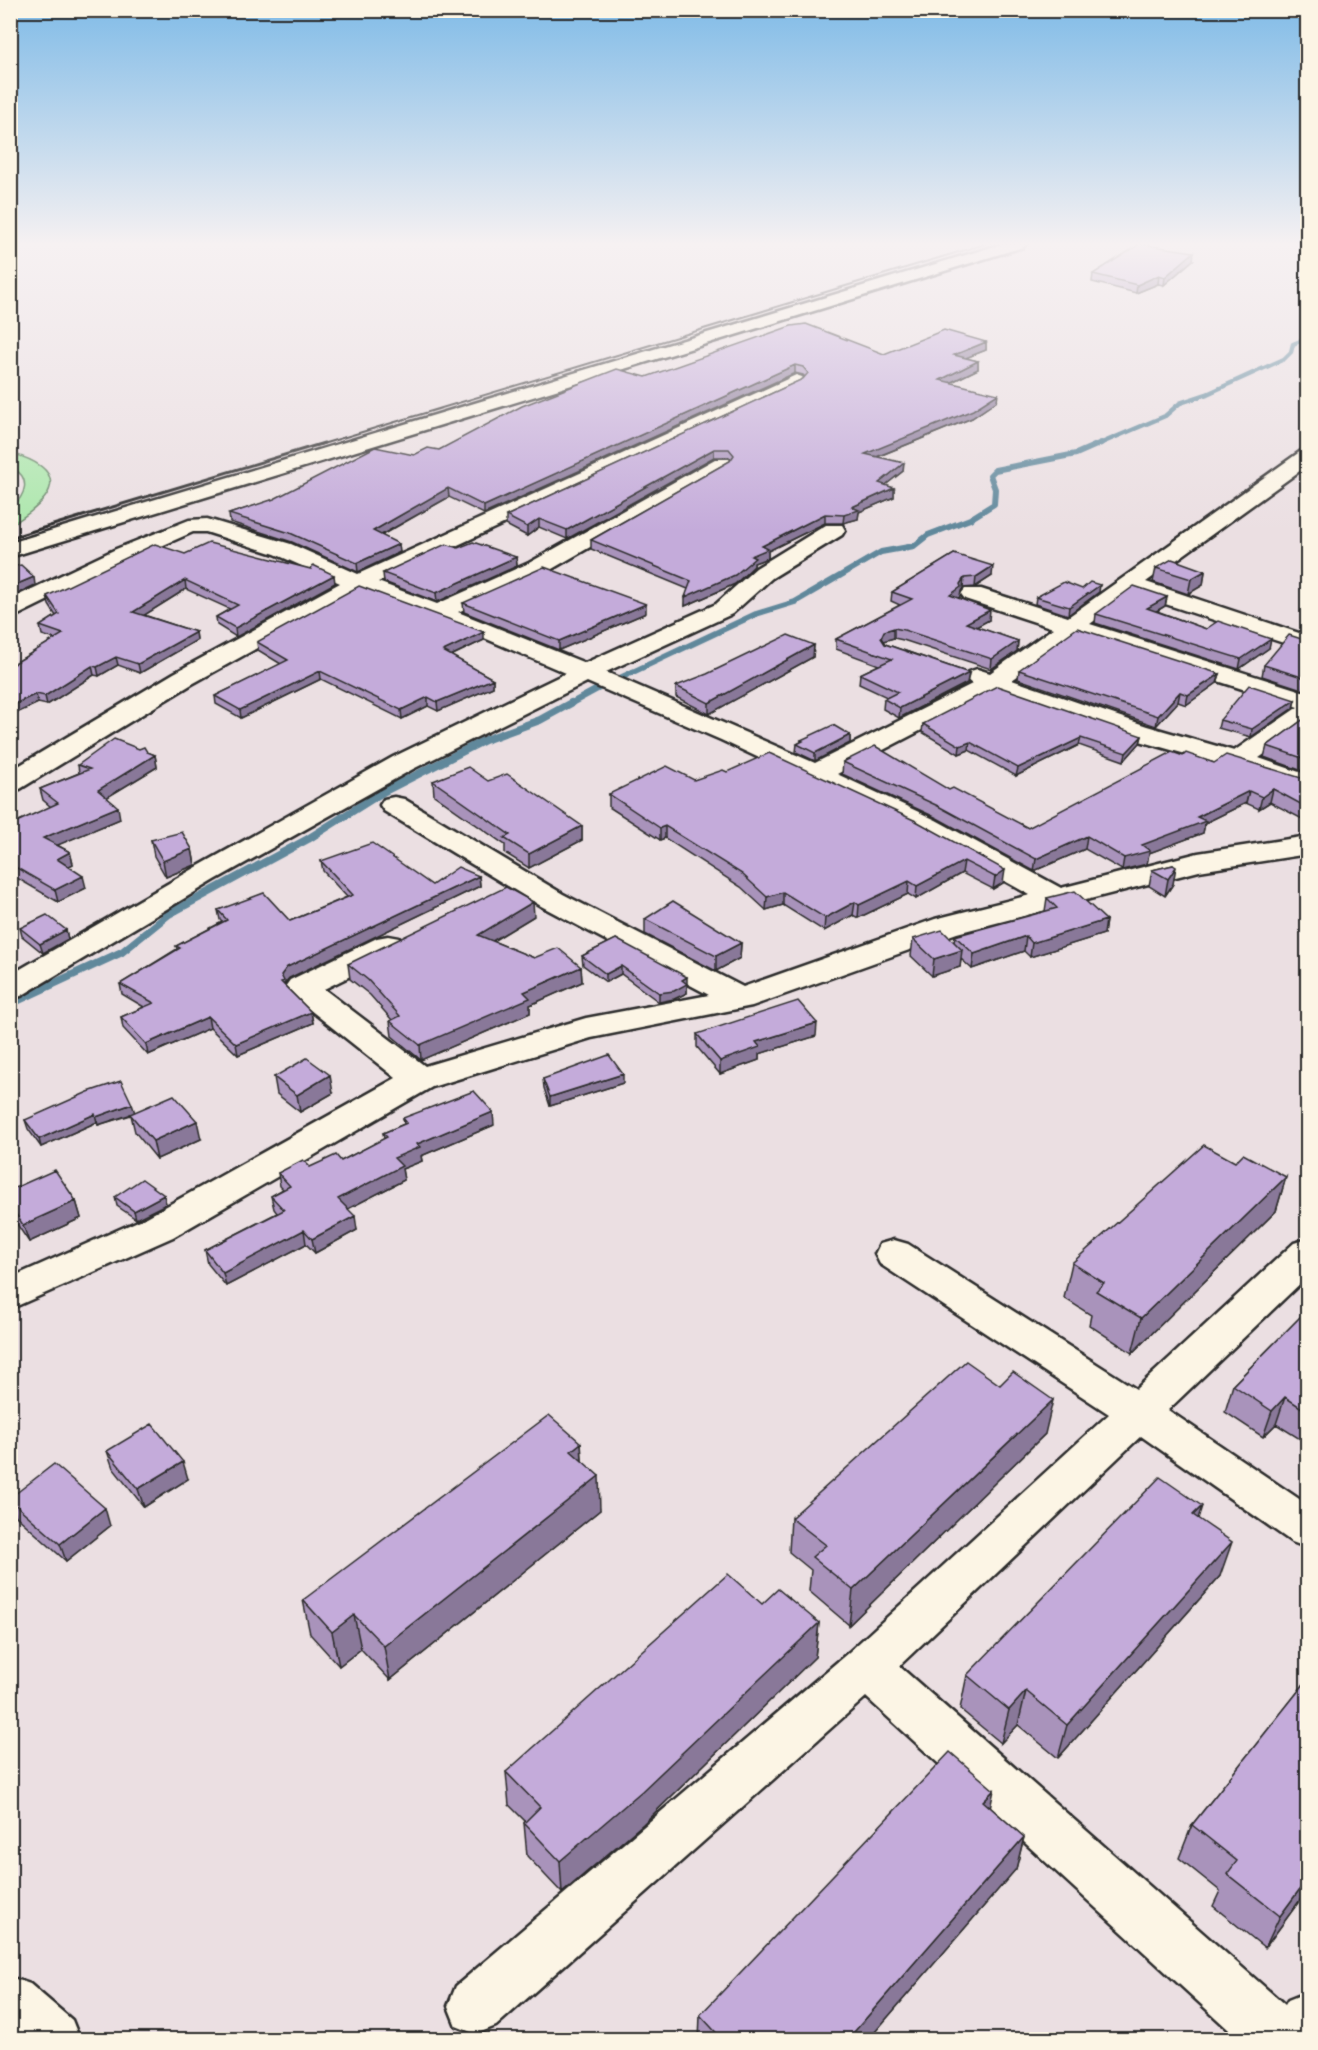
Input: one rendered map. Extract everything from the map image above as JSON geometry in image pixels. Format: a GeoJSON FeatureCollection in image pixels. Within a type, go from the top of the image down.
{"type":"FeatureCollection","features":[{"type":"Feature","properties":{"kind":"street"},"geometry":{"type":"LineString","coordinates":[[10,550],[703,340]]}},
{"type":"Feature","properties":{"kind":"street"},"geometry":{"type":"LineString","coordinates":[[10,783],[192,673],[359,583],[542,496],[796,381]]}},
{"type":"Feature","properties":{"kind":"street"},"geometry":{"type":"LineString","coordinates":[[815,774],[992,683],[1308,455]]}},
{"type":"Feature","properties":{"kind":"street"},"geometry":{"type":"LineString","coordinates":[[438,612],[537,568],[722,463]]}},
{"type":"Feature","properties":{"kind":"street"},"geometry":{"type":"LineString","coordinates":[[10,612],[21,603],[124,554],[189,526],[207,525],[283,549],[359,583],[438,612],[730,734],[926,826],[1057,898]]}},
{"type":"Feature","properties":{"kind":"street"},"geometry":{"type":"LineString","coordinates":[[10,989],[204,874],[403,763],[587,674],[608,660],[723,609],[764,573],[834,530]]}},
{"type":"Feature","properties":{"kind":"street"},"geometry":{"type":"LineString","coordinates":[[1128,584],[1308,644]]}},
{"type":"Feature","properties":{"kind":"street"},"geometry":{"type":"LineString","coordinates":[[973,594],[1073,624],[1308,702]]}},
{"type":"Feature","properties":{"kind":"street"},"geometry":{"type":"LineString","coordinates":[[959,671],[1138,732],[1238,760],[1308,784]]}},
{"type":"Feature","properties":{"kind":"street"},"geometry":{"type":"LineString","coordinates":[[1238,760],[1308,712]]}},
{"type":"Feature","properties":{"kind":"street"},"geometry":{"type":"LineString","coordinates":[[394,805],[520,881],[741,999]]}},
{"type":"Feature","properties":{"kind":"street"},"geometry":{"type":"LineString","coordinates":[[10,1295],[160,1227],[420,1079],[586,1028],[741,999],[946,926],[1198,862],[1308,845]]}},
{"type":"Feature","properties":{"kind":"street"},"geometry":{"type":"LineString","coordinates":[[489,896],[520,881]]}},
{"type":"Feature","properties":{"kind":"street"},"geometry":{"type":"LineString","coordinates":[[416,931],[301,987],[420,1079]]}},
{"type":"Feature","properties":{"kind":"street"},"geometry":{"type":"LineString","coordinates":[[476,2007],[866,1667],[1308,1253]]}},
{"type":"Feature","properties":{"kind":"street"},"geometry":{"type":"LineString","coordinates":[[894,1254],[1139,1412],[1308,1529]]}},
{"type":"Feature","properties":{"kind":"street"},"geometry":{"type":"LineString","coordinates":[[866,1667],[1282,2040]]}},
{"type":"Feature","properties":{"kind":"street"},"geometry":{"type":"LineString","coordinates":[[10,2004],[52,2040]]}},
{"type":"Feature","properties":{"kind":"street"},"geometry":{"type":"LineString","coordinates":[[1293,2040],[1308,2020]]}},
{"type":"Feature","properties":{"kind":"green space"},"geometry":{"type":"Polygon","coordinates":[[[11,453],[31,460],[43,468],[50,477],[50,486],[46,496],[38,505],[11,525],[11,508],[20,498],[25,487],[22,476],[11,467],[11,453]]]}},
{"type":"Feature","properties":{"kind":"building"},"geometry":{"type":"Polygon","coordinates":[[[752,340],[847,340],[884,354],[920,340],[978,340],[986,342],[954,355],[978,361],[940,380],[998,394],[973,410],[865,454],[904,463],[879,483],[894,488],[852,507],[859,510],[844,515],[825,514],[762,546],[768,549],[751,556],[755,558],[735,575],[685,597],[691,581],[591,540],[730,461],[734,455],[729,449],[714,449],[567,530],[539,519],[527,527],[506,516],[803,379],[808,373],[803,367],[795,365],[484,506],[448,488],[373,531],[399,544],[357,563],[290,533],[229,514],[274,499],[375,447],[414,455],[428,448],[439,450],[522,406],[617,369],[646,377],[752,340]]]}},
{"type":"Feature","properties":{"kind":"building"},"geometry":{"type":"Polygon","coordinates":[[[473,542],[516,557],[436,593],[383,573],[446,544],[458,548],[473,542]]]}},
{"type":"Feature","properties":{"kind":"building"},"geometry":{"type":"Polygon","coordinates":[[[209,543],[311,569],[313,565],[334,575],[235,628],[216,617],[238,605],[185,580],[133,612],[196,632],[138,664],[116,657],[97,667],[92,666],[45,696],[36,694],[10,706],[10,666],[63,634],[40,626],[59,614],[47,596],[155,544],[185,554],[209,543]]]}},
{"type":"Feature","properties":{"kind":"building"},"geometry":{"type":"Polygon","coordinates":[[[954,554],[993,566],[976,577],[964,578],[960,584],[961,587],[950,595],[990,610],[966,623],[1018,641],[992,659],[904,630],[894,628],[884,631],[881,638],[885,644],[969,673],[900,708],[884,699],[898,692],[860,674],[892,659],[836,639],[912,599],[892,592],[954,554]]]}},
{"type":"Feature","properties":{"kind":"building"},"geometry":{"type":"Polygon","coordinates":[[[1172,559],[1205,571],[1191,579],[1156,568],[1172,559]]]}},
{"type":"Feature","properties":{"kind":"building"},"geometry":{"type":"Polygon","coordinates":[[[21,565],[34,577],[10,587],[10,567],[21,565]]]}},
{"type":"Feature","properties":{"kind":"building"},"geometry":{"type":"Polygon","coordinates":[[[544,567],[646,604],[559,641],[463,603],[544,567]]]}},
{"type":"Feature","properties":{"kind":"building"},"geometry":{"type":"Polygon","coordinates":[[[1064,582],[1082,589],[1090,582],[1100,585],[1069,607],[1036,597],[1064,582]]]}},
{"type":"Feature","properties":{"kind":"building"},"geometry":{"type":"Polygon","coordinates":[[[359,586],[484,632],[443,651],[493,679],[437,702],[428,697],[401,710],[320,671],[240,710],[215,696],[288,660],[257,642],[359,586]]]}},
{"type":"Feature","properties":{"kind":"building"},"geometry":{"type":"Polygon","coordinates":[[[1134,586],[1167,597],[1147,608],[1206,629],[1218,621],[1271,639],[1241,659],[1096,614],[1134,586]]]}},
{"type":"Feature","properties":{"kind":"building"},"geometry":{"type":"Polygon","coordinates":[[[1077,628],[1220,674],[1188,695],[1180,692],[1158,716],[1019,670],[1077,628]]]}},
{"type":"Feature","properties":{"kind":"building"},"geometry":{"type":"Polygon","coordinates":[[[788,635],[814,645],[709,703],[676,686],[707,674],[788,635]]]}},
{"type":"Feature","properties":{"kind":"building"},"geometry":{"type":"Polygon","coordinates":[[[1289,635],[1308,641],[1308,679],[1264,665],[1289,635]]]}},
{"type":"Feature","properties":{"kind":"building"},"geometry":{"type":"Polygon","coordinates":[[[1249,685],[1295,700],[1252,729],[1220,720],[1249,685]]]}},
{"type":"Feature","properties":{"kind":"building"},"geometry":{"type":"Polygon","coordinates":[[[997,686],[1142,736],[1126,753],[1081,738],[1018,768],[970,742],[960,746],[923,724],[997,686]]]}},
{"type":"Feature","properties":{"kind":"building"},"geometry":{"type":"Polygon","coordinates":[[[1308,716],[1308,760],[1267,746],[1308,716]]]}},
{"type":"Feature","properties":{"kind":"building"},"geometry":{"type":"Polygon","coordinates":[[[833,725],[850,735],[815,753],[797,744],[803,741],[801,740],[833,725]]]}},
{"type":"Feature","properties":{"kind":"building"},"geometry":{"type":"Polygon","coordinates":[[[114,739],[139,749],[144,747],[147,752],[155,755],[98,790],[118,807],[43,838],[70,852],[57,859],[83,876],[55,890],[10,864],[10,825],[58,803],[40,789],[90,769],[78,765],[114,739]]]}},
{"type":"Feature","properties":{"kind":"building"},"geometry":{"type":"Polygon","coordinates":[[[875,746],[949,790],[953,788],[1028,828],[1172,752],[1183,756],[1186,753],[1214,763],[1226,755],[1308,780],[1308,808],[1273,789],[1262,797],[1249,791],[1197,817],[1206,821],[1142,845],[1150,851],[1124,858],[1087,836],[1036,859],[938,806],[843,762],[875,746]]]}},
{"type":"Feature","properties":{"kind":"building"},"geometry":{"type":"Polygon","coordinates":[[[769,753],[916,821],[1005,870],[995,877],[964,861],[917,886],[909,881],[859,905],[855,902],[825,918],[783,892],[767,897],[742,874],[665,826],[660,828],[609,794],[667,766],[694,780],[723,770],[727,772],[769,753]]]}},
{"type":"Feature","properties":{"kind":"building"},"geometry":{"type":"Polygon","coordinates":[[[468,767],[488,781],[507,774],[582,826],[529,854],[504,838],[510,835],[433,781],[468,767]]]}},
{"type":"Feature","properties":{"kind":"building"},"geometry":{"type":"Polygon","coordinates":[[[182,832],[192,849],[163,861],[151,840],[182,832]]]}},
{"type":"Feature","properties":{"kind":"building"},"geometry":{"type":"Polygon","coordinates":[[[372,843],[432,885],[458,867],[479,876],[287,967],[281,975],[284,981],[281,982],[311,1012],[236,1044],[208,1017],[146,1044],[121,1017],[154,1003],[120,984],[180,948],[176,946],[227,920],[218,910],[264,893],[290,921],[353,895],[321,861],[372,843]]]}},
{"type":"Feature","properties":{"kind":"building"},"geometry":{"type":"Polygon","coordinates":[[[1173,865],[1176,867],[1168,879],[1152,870],[1173,865]]]}},
{"type":"Feature","properties":{"kind":"building"},"geometry":{"type":"Polygon","coordinates":[[[506,887],[533,902],[478,935],[534,958],[558,948],[581,967],[524,992],[530,998],[420,1045],[390,1021],[400,1016],[368,980],[348,964],[506,887]]]}},
{"type":"Feature","properties":{"kind":"building"},"geometry":{"type":"Polygon","coordinates":[[[1075,891],[1106,920],[1032,943],[1026,936],[974,954],[955,936],[1057,908],[1047,898],[1075,891]]]}},
{"type":"Feature","properties":{"kind":"building"},"geometry":{"type":"Polygon","coordinates":[[[673,901],[741,943],[716,956],[645,919],[673,901]]]}},
{"type":"Feature","properties":{"kind":"building"},"geometry":{"type":"Polygon","coordinates":[[[47,915],[66,930],[40,944],[20,928],[47,915]]]}},
{"type":"Feature","properties":{"kind":"building"},"geometry":{"type":"Polygon","coordinates":[[[942,930],[962,950],[934,959],[913,939],[942,930]]]}},
{"type":"Feature","properties":{"kind":"building"},"geometry":{"type":"Polygon","coordinates":[[[616,939],[687,977],[682,980],[687,984],[674,991],[659,993],[621,966],[606,974],[582,956],[616,939]]]}},
{"type":"Feature","properties":{"kind":"building"},"geometry":{"type":"Polygon","coordinates":[[[798,1001],[817,1023],[756,1042],[760,1047],[720,1061],[697,1034],[798,1001]]]}},
{"type":"Feature","properties":{"kind":"building"},"geometry":{"type":"Polygon","coordinates":[[[609,1055],[623,1074],[550,1097],[543,1079],[609,1055]]]}},
{"type":"Feature","properties":{"kind":"building"},"geometry":{"type":"Polygon","coordinates":[[[307,1058],[330,1075],[297,1095],[274,1077],[307,1058]]]}},
{"type":"Feature","properties":{"kind":"building"},"geometry":{"type":"Polygon","coordinates":[[[121,1081],[132,1104],[96,1117],[95,1114],[39,1139],[25,1120],[88,1092],[121,1081]]]}},
{"type":"Feature","properties":{"kind":"building"},"geometry":{"type":"Polygon","coordinates":[[[474,1091],[493,1112],[417,1144],[420,1147],[394,1158],[402,1166],[338,1199],[355,1216],[312,1239],[304,1230],[223,1273],[205,1250],[284,1210],[271,1196],[290,1186],[278,1173],[303,1160],[310,1167],[336,1155],[341,1161],[387,1137],[383,1133],[407,1123],[403,1118],[474,1091]]]}},
{"type":"Feature","properties":{"kind":"building"},"geometry":{"type":"Polygon","coordinates":[[[174,1095],[197,1121],[153,1141],[130,1114],[174,1095]]]}},
{"type":"Feature","properties":{"kind":"building"},"geometry":{"type":"Polygon","coordinates":[[[1204,1145],[1235,1162],[1243,1154],[1286,1177],[1141,1318],[1096,1291],[1104,1283],[1072,1263],[1204,1145]]]}},
{"type":"Feature","properties":{"kind":"building"},"geometry":{"type":"Polygon","coordinates":[[[55,1170],[76,1201],[23,1225],[10,1205],[10,1190],[55,1170]]]}},
{"type":"Feature","properties":{"kind":"building"},"geometry":{"type":"Polygon","coordinates":[[[142,1179],[164,1195],[134,1211],[115,1197],[142,1179]]]}},
{"type":"Feature","properties":{"kind":"building"},"geometry":{"type":"Polygon","coordinates":[[[1308,1309],[1308,1412],[1285,1397],[1272,1411],[1233,1385],[1308,1309]]]}},
{"type":"Feature","properties":{"kind":"building"},"geometry":{"type":"Polygon","coordinates":[[[966,1361],[1000,1385],[1013,1372],[1053,1400],[853,1590],[812,1557],[826,1545],[791,1518],[966,1361]]]}},
{"type":"Feature","properties":{"kind":"building"},"geometry":{"type":"Polygon","coordinates":[[[549,1415],[581,1443],[571,1451],[599,1476],[384,1646],[354,1615],[332,1632],[303,1600],[549,1415]]]}},
{"type":"Feature","properties":{"kind":"building"},"geometry":{"type":"Polygon","coordinates":[[[152,1424],[183,1462],[138,1489],[107,1451],[152,1424]]]}},
{"type":"Feature","properties":{"kind":"building"},"geometry":{"type":"Polygon","coordinates":[[[54,1464],[105,1508],[60,1544],[10,1500],[54,1464]]]}},
{"type":"Feature","properties":{"kind":"building"},"geometry":{"type":"Polygon","coordinates":[[[1160,1477],[1202,1506],[1193,1515],[1232,1542],[1067,1725],[1026,1691],[1009,1710],[967,1675],[1160,1477]]]}},
{"type":"Feature","properties":{"kind":"building"},"geometry":{"type":"Polygon","coordinates":[[[728,1574],[762,1604],[778,1589],[819,1623],[642,1791],[560,1861],[524,1823],[540,1807],[506,1772],[728,1574]]]}},
{"type":"Feature","properties":{"kind":"building"},"geometry":{"type":"Polygon","coordinates":[[[1308,1679],[1308,1878],[1280,1916],[1227,1874],[1237,1861],[1192,1825],[1308,1679]]]}},
{"type":"Feature","properties":{"kind":"building"},"geometry":{"type":"Polygon","coordinates":[[[950,1752],[994,1790],[983,1801],[1024,1837],[847,2040],[768,2040],[766,2037],[764,2040],[723,2040],[700,2015],[950,1752]]]}},
{"type":"Feature","properties":{"kind":"waterway"},"geometry":{"type":"LineString","coordinates":[[1097,445],[1165,416],[1180,403],[1207,394],[1284,359],[1291,352],[1293,344],[1304,340]]}},
{"type":"Feature","properties":{"kind":"waterway"},"geometry":{"type":"LineString","coordinates":[[620,678],[756,614],[795,602],[881,552],[914,546],[928,535],[970,519],[994,504],[995,489],[990,475],[995,470],[1076,454],[1101,443]]}},
{"type":"Feature","properties":{"kind":"waterway"},"geometry":{"type":"LineString","coordinates":[[568,705],[601,687]]}},
{"type":"Feature","properties":{"kind":"waterway"},"geometry":{"type":"LineString","coordinates":[[10,1004],[122,952],[169,914],[308,839],[381,793],[485,740],[540,720],[571,703]]}},
{"type":"Feature","properties":{"kind":"railway"},"geometry":{"type":"LineString","coordinates":[[319,445],[668,340]]}},
{"type":"Feature","properties":{"kind":"railway"},"geometry":{"type":"LineString","coordinates":[[10,538],[324,443]]}}]}
